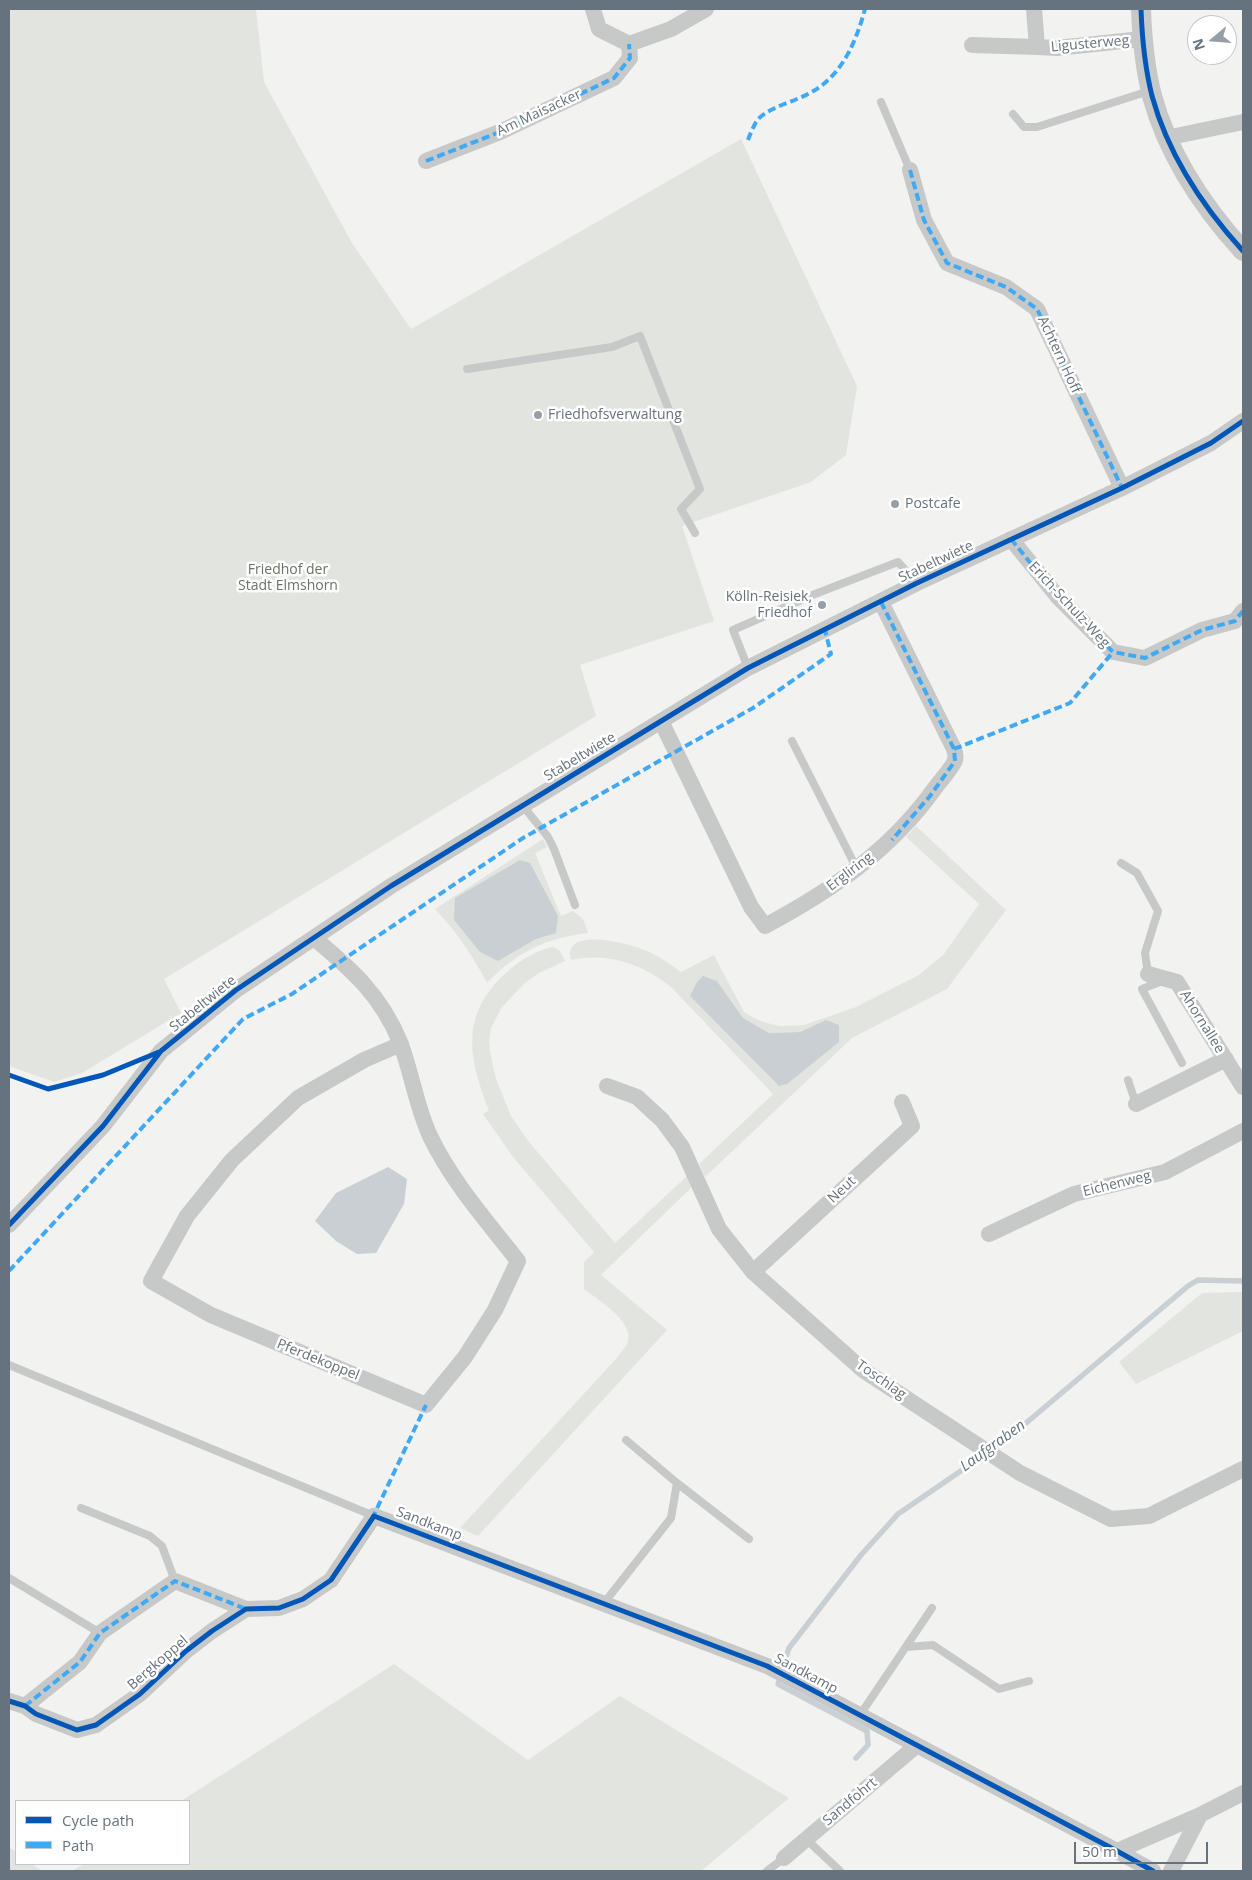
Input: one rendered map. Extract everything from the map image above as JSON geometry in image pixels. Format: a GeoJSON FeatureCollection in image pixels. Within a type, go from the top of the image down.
{"type":"FeatureCollection","features":[{"type":"Feature","properties":{"kind":"street"},"geometry":{"type":"LineString","coordinates":[[593,9],[599,29],[629,44],[671,30],[706,9]]}},
{"type":"Feature","properties":{"kind":"street","name":"Ligusterweg"},"geometry":{"type":"LineString","coordinates":[[1034,9],[1037,47]]}},
{"type":"Feature","properties":{"kind":"street"},"geometry":{"type":"LineString","coordinates":[[1141,9],[1142,39],[1151,90],[1166,138],[1194,188],[1243,251]]}},
{"type":"Feature","properties":{"kind":"street","name":"Ligusterweg"},"geometry":{"type":"LineString","coordinates":[[972,45],[1057,48],[1142,39]]}},
{"type":"Feature","properties":{"kind":"street","name":"Am Maisacker"},"geometry":{"type":"LineString","coordinates":[[426,161],[500,132],[614,78],[630,58],[629,44]]}},
{"type":"Feature","properties":{"kind":"street"},"geometry":{"type":"LineString","coordinates":[[1166,138],[1243,122]]}},
{"type":"Feature","properties":{"kind":"street","name":"Achtern Hoff"},"geometry":{"type":"LineString","coordinates":[[910,170],[924,220],[947,263],[1006,287],[1037,309],[1122,488]]}},
{"type":"Feature","properties":{"kind":"street","name":"Stabeltwiete"},"geometry":{"type":"LineString","coordinates":[[9,1226],[103,1126],[161,1051],[236,990],[391,886],[748,668],[917,583],[1122,488],[1211,443],[1243,420]]}},
{"type":"Feature","properties":{"kind":"street","name":"Erich-Schulz-Weg"},"geometry":{"type":"LineString","coordinates":[[1011,540],[1058,597],[1114,652],[1145,658],[1202,630],[1235,621],[1243,611]]}},
{"type":"Feature","properties":{"kind":"street","name":"Ergliring"},"geometry":{"type":"LineString","coordinates":[[661,721],[751,907],[765,926],[806,904],[857,869],[892,840],[930,796],[955,761],[954,748],[881,602]]}},
{"type":"Feature","properties":{"kind":"street","name":"Pferdekoppel"},"geometry":{"type":"LineString","coordinates":[[314,938],[369,988],[389,1018],[401,1044],[414,1092],[430,1136],[447,1166],[518,1261],[490,1318],[465,1357],[426,1404],[211,1315],[151,1281],[187,1216],[232,1160],[298,1098],[364,1060],[401,1044]]}},
{"type":"Feature","properties":{"kind":"street","name":"Ahornallee"},"geometry":{"type":"LineString","coordinates":[[1148,974],[1177,982],[1243,1087]]}},
{"type":"Feature","properties":{"kind":"street"},"geometry":{"type":"LineString","coordinates":[[1136,1104],[1226,1059]]}},
{"type":"Feature","properties":{"kind":"street","name":"Toschlag"},"geometry":{"type":"LineString","coordinates":[[607,1086],[638,1097],[662,1120],[682,1147],[720,1229],[753,1272],[863,1370],[1020,1473],[1111,1519],[1149,1516],[1243,1469]]}},
{"type":"Feature","properties":{"kind":"street","name":"Neut"},"geometry":{"type":"LineString","coordinates":[[753,1272],[912,1126],[902,1102]]}},
{"type":"Feature","properties":{"kind":"street","name":"Eichenweg"},"geometry":{"type":"LineString","coordinates":[[990,1234],[1074,1194],[1165,1172],[1243,1131]]}},
{"type":"Feature","properties":{"kind":"street"},"geometry":{"type":"LineString","coordinates":[[25,1706],[80,1662],[100,1633],[176,1580],[246,1609],[279,1608],[303,1599],[331,1580],[374,1516]]}},
{"type":"Feature","properties":{"kind":"street","name":"Sandkamp"},"geometry":{"type":"LineString","coordinates":[[374,1516],[767,1666],[1117,1850],[1152,1871]]}},
{"type":"Feature","properties":{"kind":"street","name":"Bergkoppel"},"geometry":{"type":"LineString","coordinates":[[9,1701],[25,1706],[36,1714],[77,1730],[96,1725],[140,1694],[186,1651],[246,1609]]}},
{"type":"Feature","properties":{"kind":"street","name":"Sandfohrt"},"geometry":{"type":"LineString","coordinates":[[784,1858],[916,1746]]}},
{"type":"Feature","properties":{"kind":"street"},"geometry":{"type":"LineString","coordinates":[[1117,1850],[1200,1815],[1243,1794]]}},
{"type":"Feature","properties":{"kind":"street"},"geometry":{"type":"LineString","coordinates":[[1172,1871],[1200,1815]]}},
{"type":"Feature","properties":{"kind":"lane"},"geometry":{"type":"LineString","coordinates":[[1013,114],[1024,127],[1037,127],[1151,90]]}},
{"type":"Feature","properties":{"kind":"lane","name":"Achtern Hoff"},"geometry":{"type":"LineString","coordinates":[[881,102],[910,170]]}},
{"type":"Feature","properties":{"kind":"lane"},"geometry":{"type":"LineString","coordinates":[[467,369],[612,347],[640,336],[700,489],[680,508],[695,533]]}},
{"type":"Feature","properties":{"kind":"lane"},"geometry":{"type":"LineString","coordinates":[[748,668],[733,630],[815,594],[898,562],[917,583]]}},
{"type":"Feature","properties":{"kind":"lane"},"geometry":{"type":"LineString","coordinates":[[792,741],[857,869]]}},
{"type":"Feature","properties":{"kind":"lane"},"geometry":{"type":"LineString","coordinates":[[522,806],[551,843],[575,906]]}},
{"type":"Feature","properties":{"kind":"lane"},"geometry":{"type":"LineString","coordinates":[[1121,863],[1137,873],[1158,911],[1145,953],[1148,974]]}},
{"type":"Feature","properties":{"kind":"lane"},"geometry":{"type":"LineString","coordinates":[[1166,979],[1142,989],[1182,1063]]}},
{"type":"Feature","properties":{"kind":"lane"},"geometry":{"type":"LineString","coordinates":[[1128,1080],[1136,1104]]}},
{"type":"Feature","properties":{"kind":"lane","name":"Sandkamp"},"geometry":{"type":"LineString","coordinates":[[9,1365],[374,1516]]}},
{"type":"Feature","properties":{"kind":"lane"},"geometry":{"type":"LineString","coordinates":[[626,1440],[749,1540]]}},
{"type":"Feature","properties":{"kind":"lane"},"geometry":{"type":"LineString","coordinates":[[604,1603],[671,1518],[677,1482]]}},
{"type":"Feature","properties":{"kind":"lane"},"geometry":{"type":"LineString","coordinates":[[81,1508],[150,1536],[162,1546],[176,1580]]}},
{"type":"Feature","properties":{"kind":"lane"},"geometry":{"type":"LineString","coordinates":[[9,1578],[100,1633]]}},
{"type":"Feature","properties":{"kind":"lane"},"geometry":{"type":"LineString","coordinates":[[860,1715],[932,1608]]}},
{"type":"Feature","properties":{"kind":"lane"},"geometry":{"type":"LineString","coordinates":[[906,1647],[933,1645],[999,1690],[1029,1681]]}},
{"type":"Feature","properties":{"kind":"lane"},"geometry":{"type":"LineString","coordinates":[[806,1839],[840,1871]]}},
{"type":"Feature","properties":{"kind":"lane"},"geometry":{"type":"LineString","coordinates":[[767,1871],[784,1858]]}},
{"type":"Feature","properties":{"kind":"green space","name":"Friedhof der Stadt Elmshorn"},"geometry":{"type":"Polygon","coordinates":[[[9,9],[256,9],[264,82],[352,243],[411,329],[741,139],[857,386],[846,455],[811,482],[682,526],[714,621],[580,665],[596,716],[164,979],[181,1013],[82,1073],[54,1082],[9,1066],[9,9]]]}},
{"type":"Feature","properties":{"kind":"green space"},"geometry":{"type":"Polygon","coordinates":[[[916,826],[1006,910],[947,989],[852,1038],[705,1177],[699,1164],[773,1094],[671,987],[660,979],[636,966],[611,959],[585,958],[571,960],[571,949],[577,943],[587,940],[614,942],[651,953],[681,972],[714,955],[744,1012],[754,1018],[780,1026],[804,1025],[856,1007],[919,975],[944,954],[979,904],[906,837],[916,826]],[[717,981],[690,996],[812,1062],[839,1042],[826,1020],[800,1032],[769,1033],[743,1018],[717,981]]]}},
{"type":"Feature","properties":{"kind":"green space"},"geometry":{"type":"Polygon","coordinates":[[[543,839],[547,847],[535,853],[561,916],[573,911],[583,919],[588,933],[573,935],[533,948],[509,963],[487,983],[464,944],[435,909],[543,839]]]}},
{"type":"Feature","properties":{"kind":"green space"},"geometry":{"type":"Polygon","coordinates":[[[553,947],[560,951],[565,961],[539,973],[525,983],[502,1007],[491,1028],[489,1042],[496,1079],[511,1116],[529,1142],[615,1243],[688,1175],[692,1187],[601,1275],[667,1330],[478,1536],[460,1528],[615,1360],[627,1344],[629,1336],[621,1320],[584,1289],[584,1262],[594,1252],[513,1157],[483,1114],[489,1110],[476,1072],[472,1037],[475,1020],[481,1004],[491,988],[522,960],[534,953],[553,947]]]}},
{"type":"Feature","properties":{"kind":"green space"},"geometry":{"type":"Polygon","coordinates":[[[1243,1292],[1243,1331],[1136,1384],[1119,1362],[1202,1293],[1243,1292]]]}},
{"type":"Feature","properties":{"kind":"green space"},"geometry":{"type":"Polygon","coordinates":[[[394,1664],[528,1760],[620,1696],[789,1798],[701,1871],[72,1871],[82,1865],[190,1865],[190,1800],[183,1800],[394,1664]]]}},
{"type":"Feature","properties":{"kind":"green space"},"geometry":{"type":"Polygon","coordinates":[[[9,1847],[15,1851],[15,1865],[33,1865],[42,1871],[9,1871],[9,1847]]]}},
{"type":"Feature","properties":{"kind":"shaded area"},"geometry":{"type":"Polygon","coordinates":[[[520,860],[530,863],[558,916],[556,933],[536,939],[498,961],[480,952],[454,920],[455,898],[520,860]]]}},
{"type":"Feature","properties":{"kind":"shaded area"},"geometry":{"type":"Polygon","coordinates":[[[703,976],[717,981],[743,1018],[769,1033],[800,1032],[826,1020],[839,1025],[839,1042],[787,1084],[779,1086],[690,996],[697,982],[703,976]]]}},
{"type":"Feature","properties":{"kind":"shaded area"},"geometry":{"type":"Polygon","coordinates":[[[388,1167],[407,1179],[404,1204],[376,1253],[357,1254],[336,1241],[315,1221],[336,1193],[388,1167]]]}},
{"type":"Feature","properties":{"kind":"waterway","name":"Laufgraben"},"geometry":{"type":"LineString","coordinates":[[783,1666],[789,1648],[861,1555],[898,1514],[1006,1440],[1188,1286],[1198,1280],[1243,1281]]}},
{"type":"Feature","properties":{"kind":"waterway","name":"Laufgraben"},"geometry":{"type":"LineString","coordinates":[[780,1678],[778,1684],[867,1731],[868,1745],[856,1758]]}},
{"type":"Feature","properties":{"kind":"marked path"},"geometry":{"type":"LineString","coordinates":[[748,140],[760,117],[773,109],[810,93],[831,77],[839,68],[852,46],[865,9]]}},
{"type":"Feature","properties":{"kind":"marked path"},"geometry":{"type":"LineString","coordinates":[[426,161],[500,132],[614,78],[630,58],[629,44]]}},
{"type":"Feature","properties":{"kind":"marked path"},"geometry":{"type":"LineString","coordinates":[[910,170],[924,220],[947,263],[1006,287],[1037,309],[1122,488]]}},
{"type":"Feature","properties":{"kind":"marked path"},"geometry":{"type":"LineString","coordinates":[[1011,539],[1058,597],[1113,652],[1145,658],[1202,630],[1235,621],[1243,611]]}},
{"type":"Feature","properties":{"kind":"marked path"},"geometry":{"type":"LineString","coordinates":[[881,602],[954,749],[955,761],[930,796],[892,840]]}},
{"type":"Feature","properties":{"kind":"marked path"},"geometry":{"type":"LineString","coordinates":[[9,1271],[243,1019],[292,994],[523,838],[753,708],[831,654],[825,630]]}},
{"type":"Feature","properties":{"kind":"marked path"},"geometry":{"type":"LineString","coordinates":[[954,749],[1070,703],[1113,652]]}},
{"type":"Feature","properties":{"kind":"marked path"},"geometry":{"type":"LineString","coordinates":[[372,1519],[426,1405]]}},
{"type":"Feature","properties":{"kind":"marked path"},"geometry":{"type":"LineString","coordinates":[[25,1706],[80,1662],[100,1633],[175,1581],[246,1609]]}},
{"type":"Feature","properties":{"kind":"cycle path"},"geometry":{"type":"LineString","coordinates":[[1141,9],[1144,53],[1152,96],[1167,138],[1188,179],[1214,216],[1243,251]]}},
{"type":"Feature","properties":{"kind":"cycle path"},"geometry":{"type":"LineString","coordinates":[[9,1225],[103,1126],[161,1051],[236,990],[391,886],[748,668],[917,583],[1122,488],[1211,443],[1243,421]]}},
{"type":"Feature","properties":{"kind":"cycle path"},"geometry":{"type":"LineString","coordinates":[[9,1075],[48,1089],[103,1075],[159,1052]]}},
{"type":"Feature","properties":{"kind":"cycle path"},"geometry":{"type":"LineString","coordinates":[[9,1701],[25,1706],[36,1714],[77,1730],[96,1725],[140,1694],[186,1651],[246,1609],[279,1608],[303,1599],[331,1580],[374,1516],[767,1666],[1153,1871]]}},
{"type":"Feature","properties":{"kind":"place","name":"Friedhofsverwaltung"},"geometry":{"type":"Point","coordinates":[538,415]}},
{"type":"Feature","properties":{"kind":"place","name":"Postcafe"},"geometry":{"type":"Point","coordinates":[895,504]}},
{"type":"Feature","properties":{"kind":"place","name":"Kölln-Reisiek, Friedhof"},"geometry":{"type":"Point","coordinates":[822,605]}}]}
